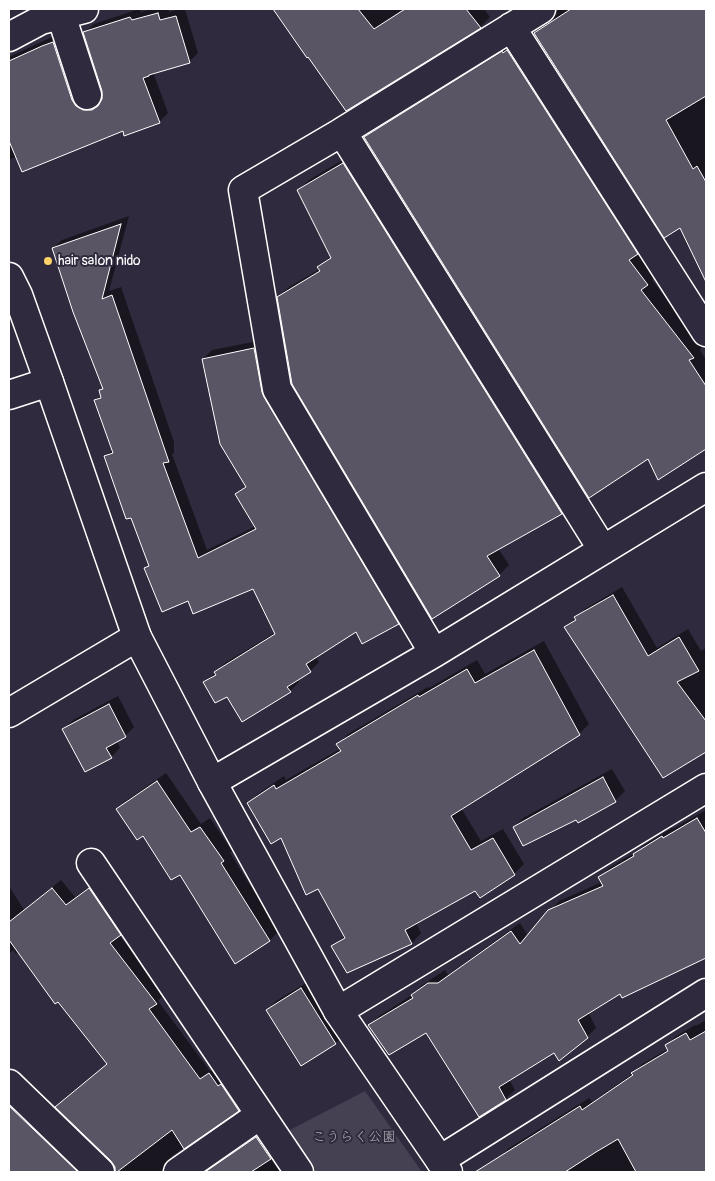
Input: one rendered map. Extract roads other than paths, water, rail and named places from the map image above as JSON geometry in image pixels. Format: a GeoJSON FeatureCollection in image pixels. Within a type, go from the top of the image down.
{"type":"FeatureCollection","features":[{"type":"Feature","properties":{"kind":"street"},"geometry":{"type":"LineString","coordinates":[[434,653],[277,389],[243,190],[342,132],[541,9]]}},
{"type":"Feature","properties":{"kind":"street"},"geometry":{"type":"LineString","coordinates":[[9,37],[41,20],[73,12],[87,95]]}},
{"type":"Feature","properties":{"kind":"street"},"geometry":{"type":"LineString","coordinates":[[511,27],[706,332]]}},
{"type":"Feature","properties":{"kind":"street"},"geometry":{"type":"LineString","coordinates":[[342,132],[603,550]]}},
{"type":"Feature","properties":{"kind":"street"},"geometry":{"type":"LineString","coordinates":[[9,277],[18,295],[137,636],[212,782],[338,1011],[444,1166],[706,993]]}},
{"type":"Feature","properties":{"kind":"street"},"geometry":{"type":"LineString","coordinates":[[9,395],[49,382]]}},
{"type":"Feature","properties":{"kind":"street"},"geometry":{"type":"LineString","coordinates":[[212,782],[434,653],[706,487]]}},
{"type":"Feature","properties":{"kind":"street"},"geometry":{"type":"LineString","coordinates":[[9,713],[137,636]]}},
{"type":"Feature","properties":{"kind":"street"},"geometry":{"type":"LineString","coordinates":[[338,1011],[706,788]]}},
{"type":"Feature","properties":{"kind":"street"},"geometry":{"type":"LineString","coordinates":[[91,863],[299,1172]]}},
{"type":"Feature","properties":{"kind":"street"},"geometry":{"type":"LineString","coordinates":[[9,1084],[100,1172]]}},
{"type":"Feature","properties":{"kind":"street"},"geometry":{"type":"LineString","coordinates":[[178,1172],[260,1115]]}},
{"type":"Feature","properties":{"kind":"place","name":"hair salon nido"},"geometry":{"type":"Point","coordinates":[48,261]}},
{"type":"Feature","properties":{"kind":"park label","name":"こうらく公園"},"geometry":{"type":"Point","coordinates":[354,1137]}}]}
